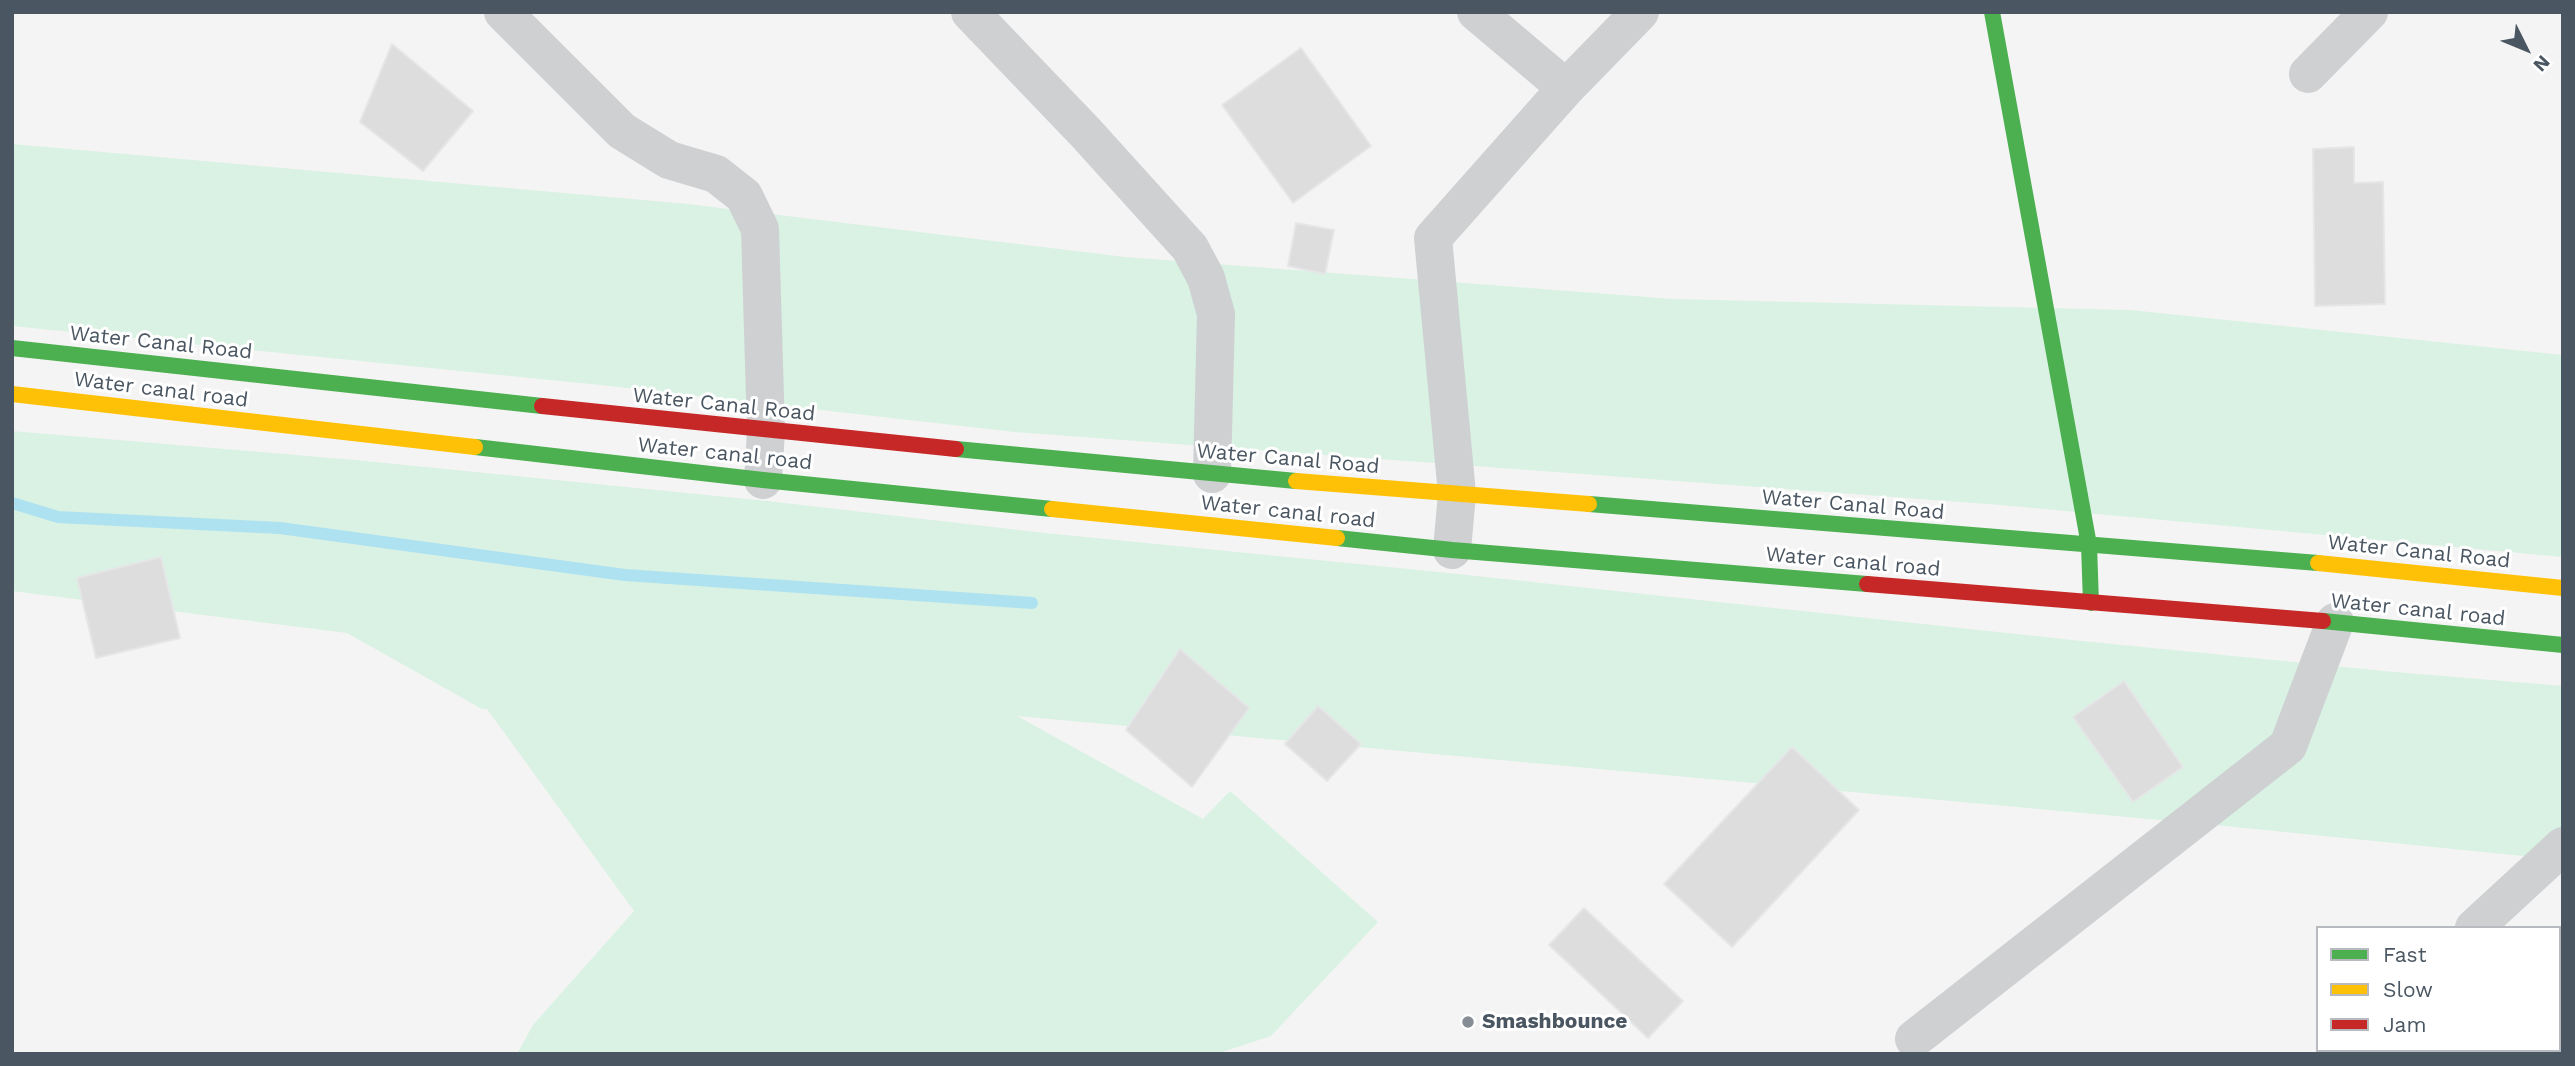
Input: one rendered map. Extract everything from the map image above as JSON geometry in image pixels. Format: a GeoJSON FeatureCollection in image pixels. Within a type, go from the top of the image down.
{"type":"FeatureCollection","features":[{"type":"Feature","properties":{"kind":"main road"},"geometry":{"type":"LineString","coordinates":[[1992,12],[2089,545],[2091,603]]}},
{"type":"Feature","properties":{"kind":"main road","name":"Water Canal Road"},"geometry":{"type":"LineString","coordinates":[[12,348],[766,431],[1212,474],[2353,566],[2563,588]]}},
{"type":"Feature","properties":{"kind":"main road","name":"Water canal road"},"geometry":{"type":"LineString","coordinates":[[12,394],[763,480],[1452,550],[2336,622],[2563,645]]}},
{"type":"Feature","properties":{"kind":"street"},"geometry":{"type":"LineString","coordinates":[[503,12],[622,131],[669,160],[716,174],[744,196],[760,229],[766,431],[763,480]]}},
{"type":"Feature","properties":{"kind":"street"},"geometry":{"type":"LineString","coordinates":[[970,12],[1085,132],[1190,248],[1206,278],[1216,314],[1212,474]]}},
{"type":"Feature","properties":{"kind":"street"},"geometry":{"type":"LineString","coordinates":[[1476,12],[1566,88]]}},
{"type":"Feature","properties":{"kind":"street"},"geometry":{"type":"LineString","coordinates":[[1452,550],[1457,494],[1433,238],[1566,88],[1640,12]]}},
{"type":"Feature","properties":{"kind":"street"},"geometry":{"type":"LineString","coordinates":[[2308,74],[2369,12]]}},
{"type":"Feature","properties":{"kind":"street"},"geometry":{"type":"LineString","coordinates":[[1914,1039],[2288,747],[2336,622]]}},
{"type":"Feature","properties":{"kind":"street"},"geometry":{"type":"LineString","coordinates":[[2476,926],[2563,846]]}},
{"type":"Feature","properties":{"kind":"green space"},"geometry":{"type":"Polygon","coordinates":[[[12,144],[688,204],[1125,257],[1673,299],[2130,310],[2563,355],[2563,557],[2001,505],[1015,432],[601,385],[12,326],[12,144]]]}},
{"type":"Feature","properties":{"kind":"green space"},"geometry":{"type":"Polygon","coordinates":[[[12,431],[355,460],[767,501],[1045,533],[2072,640],[2563,686],[2563,860],[2215,825],[1017,716],[1203,819],[1230,791],[1378,922],[1271,1036],[1216,1054],[517,1054],[533,1025],[634,911],[487,709],[482,709],[347,633],[12,591],[12,431]]]}},
{"type":"Feature","properties":{"kind":"building"},"geometry":{"type":"Polygon","coordinates":[[[392,44],[473,111],[423,171],[360,122],[392,44]]]}},
{"type":"Feature","properties":{"kind":"building"},"geometry":{"type":"Polygon","coordinates":[[[1301,48],[1371,146],[1293,203],[1222,105],[1301,48]]]}},
{"type":"Feature","properties":{"kind":"building"},"geometry":{"type":"Polygon","coordinates":[[[2354,147],[2354,183],[2383,182],[2385,304],[2315,306],[2313,149],[2354,147]]]}},
{"type":"Feature","properties":{"kind":"building"},"geometry":{"type":"Polygon","coordinates":[[[1296,223],[1334,230],[1325,274],[1288,266],[1296,223]]]}},
{"type":"Feature","properties":{"kind":"building"},"geometry":{"type":"Polygon","coordinates":[[[161,557],[180,638],[96,658],[77,578],[161,557]]]}},
{"type":"Feature","properties":{"kind":"building"},"geometry":{"type":"Polygon","coordinates":[[[1180,649],[1249,708],[1192,787],[1126,730],[1180,649]]]}},
{"type":"Feature","properties":{"kind":"building"},"geometry":{"type":"Polygon","coordinates":[[[2124,681],[2183,767],[2133,802],[2073,717],[2124,681]]]}},
{"type":"Feature","properties":{"kind":"building"},"geometry":{"type":"Polygon","coordinates":[[[1318,706],[1361,744],[1327,781],[1285,744],[1318,706]]]}},
{"type":"Feature","properties":{"kind":"building"},"geometry":{"type":"Polygon","coordinates":[[[1792,747],[1859,810],[1732,947],[1664,884],[1792,747]]]}},
{"type":"Feature","properties":{"kind":"building"},"geometry":{"type":"Polygon","coordinates":[[[1584,908],[1683,1001],[1648,1038],[1549,945],[1584,908]]]}},
{"type":"Feature","properties":{"kind":"waterway"},"geometry":{"type":"LineString","coordinates":[[12,503],[58,517],[280,528],[625,575],[1032,603]]}},
{"type":"Feature","properties":{"kind":"traffic: fast"},"geometry":{"type":"LineString","coordinates":[[1992,12],[2089,545],[2091,603]]}},
{"type":"Feature","properties":{"kind":"traffic: fast"},"geometry":{"type":"LineString","coordinates":[[12,348],[542,406]]}},
{"type":"Feature","properties":{"kind":"traffic: fast"},"geometry":{"type":"LineString","coordinates":[[475,447],[1052,509]]}},
{"type":"Feature","properties":{"kind":"traffic: fast"},"geometry":{"type":"LineString","coordinates":[[956,449],[1296,481]]}},
{"type":"Feature","properties":{"kind":"traffic: fast"},"geometry":{"type":"LineString","coordinates":[[1589,504],[2318,563]]}},
{"type":"Feature","properties":{"kind":"traffic: fast"},"geometry":{"type":"LineString","coordinates":[[1337,538],[1867,584]]}},
{"type":"Feature","properties":{"kind":"traffic: fast"},"geometry":{"type":"LineString","coordinates":[[2323,621],[2563,645]]}},
{"type":"Feature","properties":{"kind":"traffic: slow"},"geometry":{"type":"LineString","coordinates":[[12,394],[475,447]]}},
{"type":"Feature","properties":{"kind":"traffic: slow"},"geometry":{"type":"LineString","coordinates":[[1296,481],[1589,504]]}},
{"type":"Feature","properties":{"kind":"traffic: slow"},"geometry":{"type":"LineString","coordinates":[[1052,509],[1337,538]]}},
{"type":"Feature","properties":{"kind":"traffic: slow"},"geometry":{"type":"LineString","coordinates":[[2318,563],[2563,588]]}},
{"type":"Feature","properties":{"kind":"traffic: jam"},"geometry":{"type":"LineString","coordinates":[[542,406],[956,449]]}},
{"type":"Feature","properties":{"kind":"traffic: jam"},"geometry":{"type":"LineString","coordinates":[[1867,584],[2323,621]]}},
{"type":"Feature","properties":{"kind":"place","name":"Smashbounce"},"geometry":{"type":"Point","coordinates":[1468,1022]}}]}
